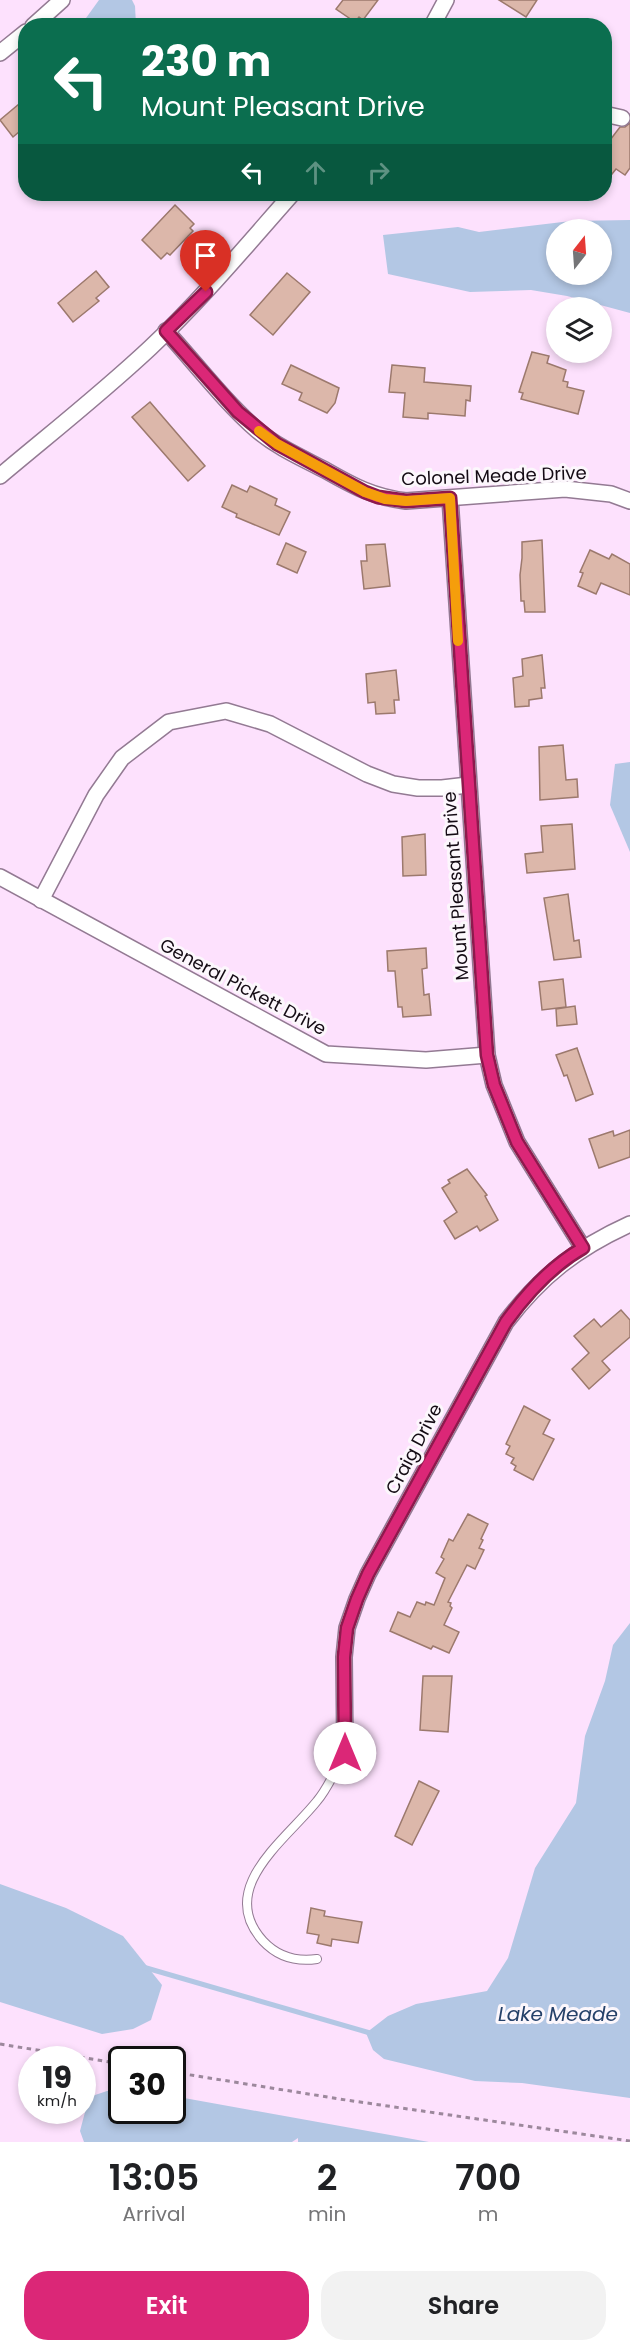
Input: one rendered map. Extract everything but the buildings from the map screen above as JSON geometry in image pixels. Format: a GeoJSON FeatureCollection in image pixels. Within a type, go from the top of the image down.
{"type":"FeatureCollection","features":[{"type":"Feature","properties":{"kind":"street"},"geometry":{"type":"LineString","coordinates":[[42,18],[62,0]]}},
{"type":"Feature","properties":{"kind":"street"},"geometry":{"type":"LineString","coordinates":[[441,18],[446,0]]}},
{"type":"Feature","properties":{"kind":"street"},"geometry":{"type":"LineString","coordinates":[[0,53],[18,38]]}},
{"type":"Feature","properties":{"kind":"street"},"geometry":{"type":"LineString","coordinates":[[612,116],[622,118]]}},
{"type":"Feature","properties":{"kind":"street"},"geometry":{"type":"LineString","coordinates":[[0,476],[108,386],[166,331],[206,292],[286,201]]}},
{"type":"Feature","properties":{"kind":"street","name":"Colonel Meade Drive"},"geometry":{"type":"LineString","coordinates":[[166,331],[238,412],[277,444],[378,497],[406,501],[565,489],[611,494],[630,501]]}},
{"type":"Feature","properties":{"kind":"street","name":"Mount Pleasant Drive"},"geometry":{"type":"LineString","coordinates":[[450,498],[487,1055],[494,1085],[517,1142],[583,1248]]}},
{"type":"Feature","properties":{"kind":"street"},"geometry":{"type":"LineString","coordinates":[[41,900],[96,795],[122,758],[169,722],[226,711],[270,724],[367,774],[393,784],[418,788],[468,785]]}},
{"type":"Feature","properties":{"kind":"street","name":"General Pickett Drive"},"geometry":{"type":"LineString","coordinates":[[0,877],[327,1054],[426,1060],[487,1055]]}},
{"type":"Feature","properties":{"kind":"street","name":"Craig Drive"},"geometry":{"type":"LineString","coordinates":[[345,1753],[344,1657],[347,1628],[368,1574],[506,1322],[524,1298],[546,1276],[583,1248],[630,1224]]}},
{"type":"Feature","properties":{"kind":"lane"},"geometry":{"type":"LineString","coordinates":[[317,1959],[295,1959],[280,1955],[269,1948],[251,1923],[246,1907],[246,1897],[256,1870],[319,1799],[345,1753]]}},
{"type":"Feature","properties":{"kind":"path"},"geometry":{"type":"LineString","coordinates":[[0,2044],[108,2062]]}},
{"type":"Feature","properties":{"kind":"path"},"geometry":{"type":"LineString","coordinates":[[186,2074],[358,2102],[630,2141]]}},
{"type":"Feature","properties":{"kind":"water"},"geometry":{"type":"Polygon","coordinates":[[[99,0],[132,0],[135,6],[136,18],[86,18],[99,0]]]}},
{"type":"Feature","properties":{"kind":"water"},"geometry":{"type":"Polygon","coordinates":[[[612,220],[630,220],[630,313],[612,308],[612,297],[571,297],[531,290],[470,292],[388,274],[383,235],[458,227],[479,232],[546,224],[546,285],[612,285],[612,220]]]}},
{"type":"Feature","properties":{"kind":"water"},"geometry":{"type":"Polygon","coordinates":[[[630,762],[630,852],[610,805],[615,764],[630,762]]]}},
{"type":"Feature","properties":{"kind":"water","name":"Lake Meade"},"geometry":{"type":"Polygon","coordinates":[[[630,1623],[630,2098],[522,2083],[475,2081],[384,2059],[373,2050],[366,2033],[388,2016],[416,2004],[487,1991],[508,1958],[535,1868],[576,1803],[585,1736],[605,1681],[613,1645],[630,1623]]]}},
{"type":"Feature","properties":{"kind":"water"},"geometry":{"type":"Polygon","coordinates":[[[0,1884],[66,1908],[123,1936],[162,1985],[151,2020],[133,2029],[102,2034],[0,2002],[0,1884]]]}},
{"type":"Feature","properties":{"kind":"water"},"geometry":{"type":"Polygon","coordinates":[[[108,2091],[108,2124],[186,2124],[186,2098],[429,2142],[298,2142],[298,2138],[292,2142],[84,2142],[80,2131],[82,2124],[96,2124],[96,2095],[108,2091]]]}},
{"type":"Feature","properties":{"kind":"waterway"},"geometry":{"type":"LineString","coordinates":[[143,1967],[370,2033]]}},
{"type":"Feature","properties":{"kind":"slow traffic"},"geometry":{"type":"LineString","coordinates":[[259,431],[277,444],[365,492],[385,499],[406,501],[450,498],[458,641]]}},
{"type":"Feature","properties":{"kind":"route"},"geometry":{"type":"LineString","coordinates":[[206,292],[166,331],[238,412],[258,431],[277,444],[365,492],[385,499],[406,501],[450,498],[487,1055],[494,1085],[517,1142],[583,1248],[546,1276],[524,1298],[506,1322],[368,1574],[347,1628],[344,1657],[345,1753]]}}]}
